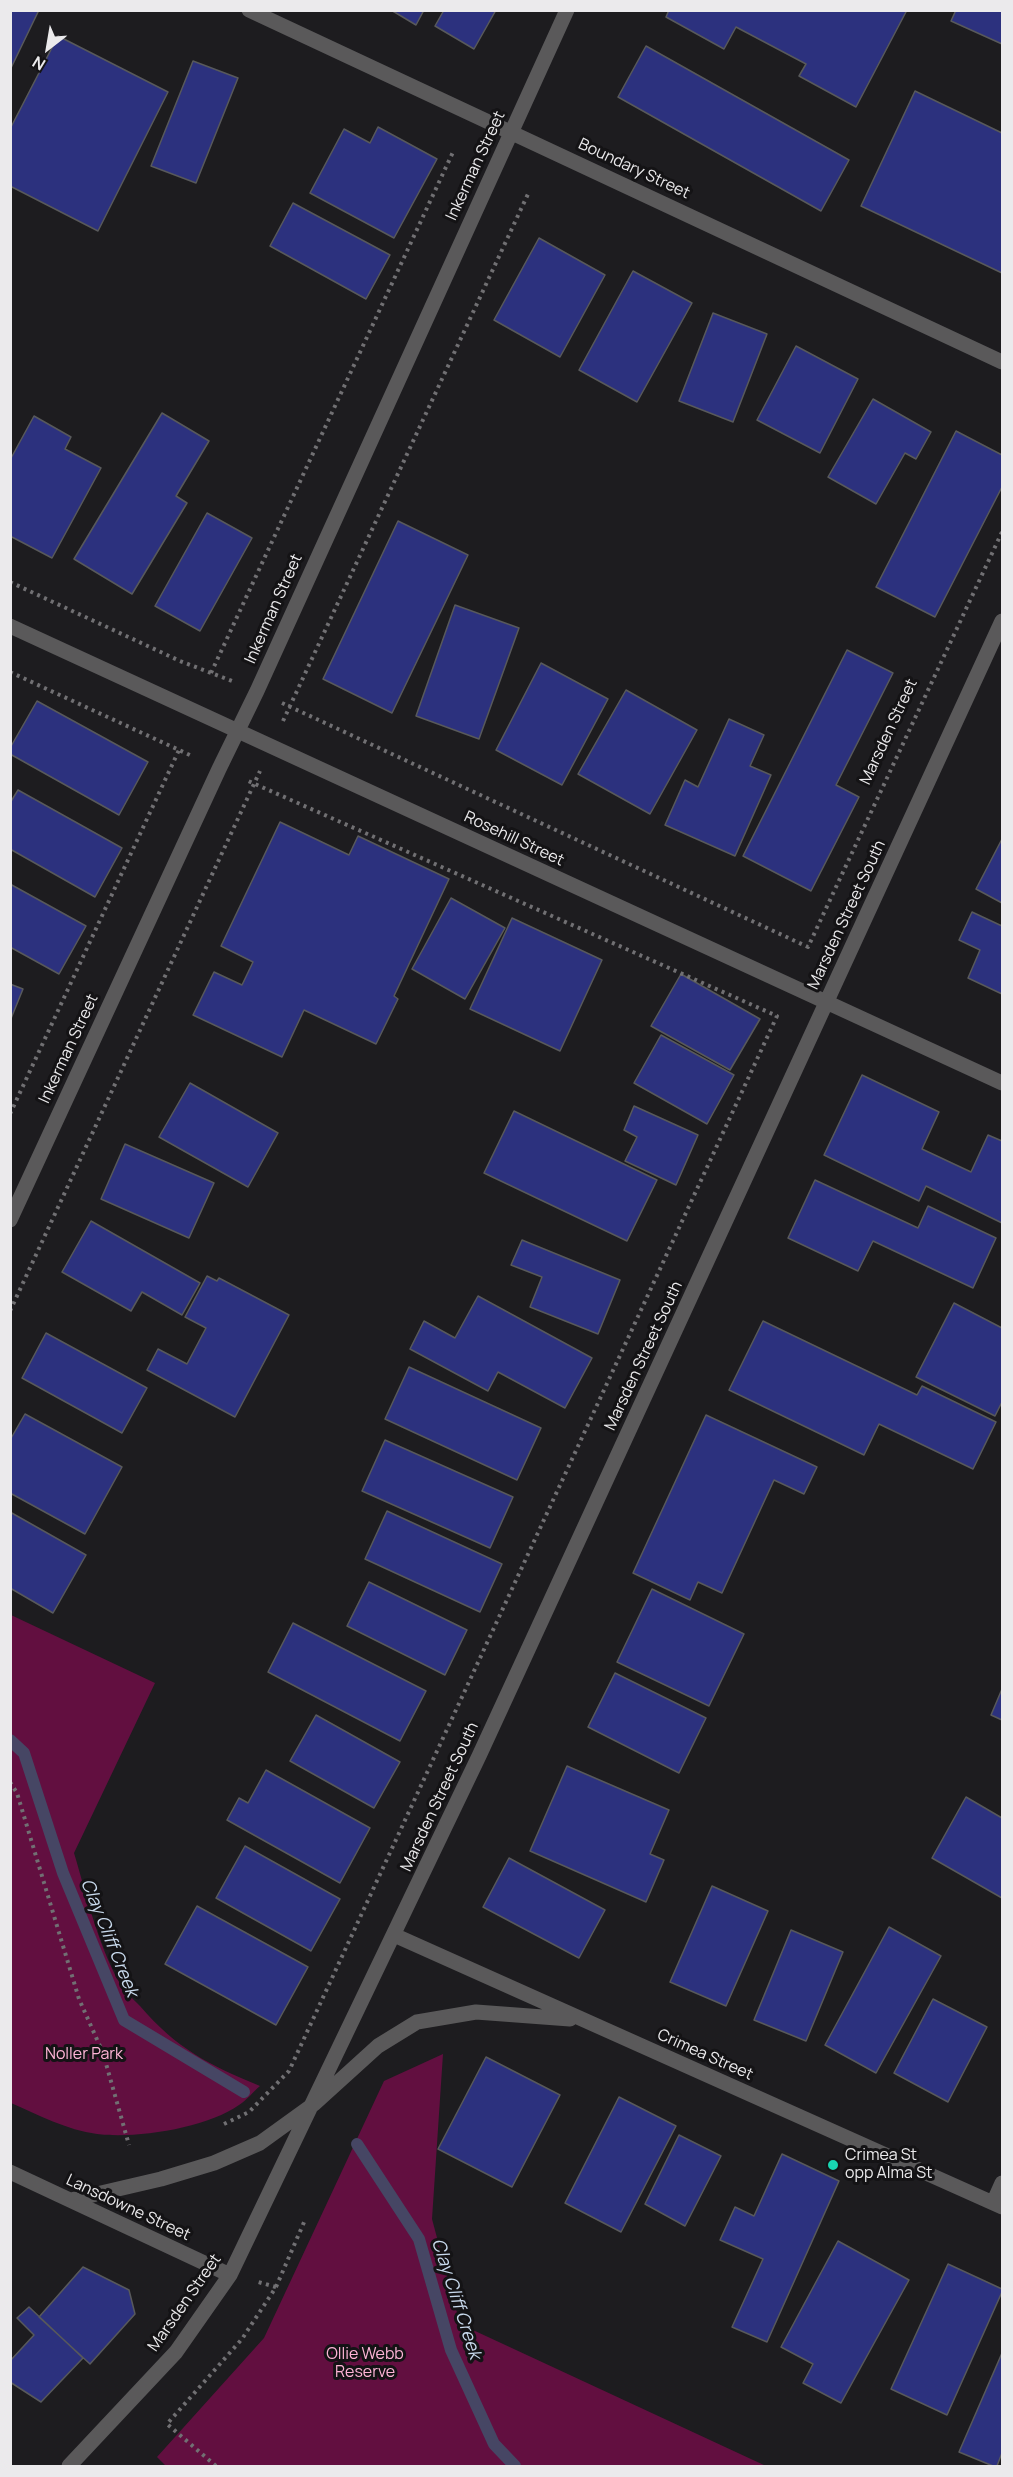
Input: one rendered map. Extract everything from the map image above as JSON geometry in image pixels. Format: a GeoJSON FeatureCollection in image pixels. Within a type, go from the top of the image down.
{"type":"FeatureCollection","features":[{"type":"Feature","properties":{"kind":"street","name":"Boundary Street"},"geometry":{"type":"LineString","coordinates":[[249,10],[1002,362]]}},
{"type":"Feature","properties":{"kind":"street","name":"Inkerman Street"},"geometry":{"type":"LineString","coordinates":[[10,1220],[257,691],[567,10]]}},
{"type":"Feature","properties":{"kind":"street","name":"Marsden Street South"},"geometry":{"type":"LineString","coordinates":[[314,2104],[479,1756],[1002,621]]}},
{"type":"Feature","properties":{"kind":"street","name":"Rosehill Street"},"geometry":{"type":"LineString","coordinates":[[10,626],[1002,1083]]}},
{"type":"Feature","properties":{"kind":"street","name":"Crimea Street"},"geometry":{"type":"LineString","coordinates":[[394,1935],[998,2205]]}},
{"type":"Feature","properties":{"kind":"street"},"geometry":{"type":"LineString","coordinates":[[71,2200],[161,2179],[214,2163],[260,2144],[314,2104],[378,2046],[417,2022],[476,2012],[583,2020]]}},
{"type":"Feature","properties":{"kind":"street","name":"Marsden Street"},"geometry":{"type":"LineString","coordinates":[[69,2466],[176,2352],[230,2275],[314,2104]]}},
{"type":"Feature","properties":{"kind":"street","name":"Lansdowne Street"},"geometry":{"type":"LineString","coordinates":[[10,2172],[230,2275]]}},
{"type":"Feature","properties":{"kind":"street"},"geometry":{"type":"LineString","coordinates":[[998,2205],[1002,2183]]}},
{"type":"Feature","properties":{"kind":"path","name":"Inkerman Street"},"geometry":{"type":"LineString","coordinates":[[211,673],[453,152]]}},
{"type":"Feature","properties":{"kind":"path","name":"Marsden Street"},"geometry":{"type":"LineString","coordinates":[[808,947],[1002,532]]}},
{"type":"Feature","properties":{"kind":"path","name":"Rosehill Street"},"geometry":{"type":"LineString","coordinates":[[10,582],[211,673],[257,691],[808,947]]}},
{"type":"Feature","properties":{"kind":"path"},"geometry":{"type":"LineString","coordinates":[[10,672],[219,769],[777,1016],[288,2071],[249,2112],[222,2125]]}},
{"type":"Feature","properties":{"kind":"path","name":"Inkerman Street"},"geometry":{"type":"LineString","coordinates":[[10,1114],[178,750]]}},
{"type":"Feature","properties":{"kind":"path"},"geometry":{"type":"LineString","coordinates":[[10,1782],[17,1793],[79,1999],[103,2053],[129,2145]]}},
{"type":"Feature","properties":{"kind":"path"},"geometry":{"type":"LineString","coordinates":[[216,2466],[167,2424],[242,2340],[276,2287],[305,2220]]}},
{"type":"Feature","properties":{"kind":"path"},"geometry":{"type":"LineString","coordinates":[[230,2275],[276,2287]]}},
{"type":"Feature","properties":{"kind":"green space","name":"Noller Park"},"geometry":{"type":"Polygon","coordinates":[[[11,1615],[155,1683],[74,1853],[99,1935],[111,1967],[123,1989],[167,2034],[181,2045],[209,2063],[260,2086],[239,2105],[209,2120],[151,2133],[97,2134],[64,2126],[11,2103],[11,1615]]]}},
{"type":"Feature","properties":{"kind":"green space","name":"Ollie Webb Reserve"},"geometry":{"type":"Polygon","coordinates":[[[443,2054],[432,2219],[460,2324],[766,2466],[166,2466],[157,2457],[264,2338],[384,2081],[443,2054]]]}},
{"type":"Feature","properties":{"kind":"building"},"geometry":{"type":"Polygon","coordinates":[[[10,10],[39,10],[11,68],[10,68],[10,10]]]}},
{"type":"Feature","properties":{"kind":"building"},"geometry":{"type":"Polygon","coordinates":[[[391,10],[424,10],[416,25],[391,10]]]}},
{"type":"Feature","properties":{"kind":"building"},"geometry":{"type":"Polygon","coordinates":[[[444,10],[496,10],[474,49],[435,26],[444,10]]]}},
{"type":"Feature","properties":{"kind":"building"},"geometry":{"type":"Polygon","coordinates":[[[669,10],[907,10],[856,107],[799,76],[806,64],[736,27],[724,49],[666,17],[669,10]]]}},
{"type":"Feature","properties":{"kind":"building"},"geometry":{"type":"Polygon","coordinates":[[[956,10],[1002,10],[1002,44],[951,21],[956,10]]]}},
{"type":"Feature","properties":{"kind":"building"},"geometry":{"type":"Polygon","coordinates":[[[58,36],[168,92],[98,231],[10,186],[10,129],[58,36]]]}},
{"type":"Feature","properties":{"kind":"building"},"geometry":{"type":"Polygon","coordinates":[[[646,46],[849,160],[821,211],[618,97],[646,46]]]}},
{"type":"Feature","properties":{"kind":"building"},"geometry":{"type":"Polygon","coordinates":[[[193,61],[238,78],[196,183],[151,166],[193,61]]]}},
{"type":"Feature","properties":{"kind":"building"},"geometry":{"type":"Polygon","coordinates":[[[915,91],[1002,133],[1002,273],[861,206],[915,91]]]}},
{"type":"Feature","properties":{"kind":"building"},"geometry":{"type":"Polygon","coordinates":[[[378,127],[437,159],[394,238],[310,193],[344,129],[370,143],[378,127]]]}},
{"type":"Feature","properties":{"kind":"building"},"geometry":{"type":"Polygon","coordinates":[[[293,203],[390,255],[366,299],[270,246],[293,203]]]}},
{"type":"Feature","properties":{"kind":"building"},"geometry":{"type":"Polygon","coordinates":[[[539,238],[605,275],[560,357],[494,320],[539,238]]]}},
{"type":"Feature","properties":{"kind":"building"},"geometry":{"type":"Polygon","coordinates":[[[633,271],[692,303],[637,402],[579,370],[633,271]]]}},
{"type":"Feature","properties":{"kind":"building"},"geometry":{"type":"Polygon","coordinates":[[[713,313],[767,334],[733,422],[679,401],[713,313]]]}},
{"type":"Feature","properties":{"kind":"building"},"geometry":{"type":"Polygon","coordinates":[[[796,346],[858,379],[820,453],[757,420],[796,346]]]}},
{"type":"Feature","properties":{"kind":"building"},"geometry":{"type":"Polygon","coordinates":[[[873,399],[931,432],[916,459],[905,453],[876,504],[828,477],[873,399]]]}},
{"type":"Feature","properties":{"kind":"building"},"geometry":{"type":"Polygon","coordinates":[[[162,413],[209,441],[176,496],[187,503],[132,594],[74,559],[162,413]]]}},
{"type":"Feature","properties":{"kind":"building"},"geometry":{"type":"Polygon","coordinates":[[[34,416],[71,437],[65,449],[101,468],[52,558],[10,536],[10,460],[34,416]]]}},
{"type":"Feature","properties":{"kind":"building"},"geometry":{"type":"Polygon","coordinates":[[[956,431],[1002,455],[1002,487],[935,617],[876,587],[956,431]]]}},
{"type":"Feature","properties":{"kind":"building"},"geometry":{"type":"Polygon","coordinates":[[[207,513],[252,538],[200,631],[155,606],[207,513]]]}},
{"type":"Feature","properties":{"kind":"building"},"geometry":{"type":"Polygon","coordinates":[[[398,521],[468,555],[392,713],[323,679],[398,521]]]}},
{"type":"Feature","properties":{"kind":"building"},"geometry":{"type":"Polygon","coordinates":[[[455,605],[519,628],[479,739],[416,716],[455,605]]]}},
{"type":"Feature","properties":{"kind":"building"},"geometry":{"type":"Polygon","coordinates":[[[847,650],[893,673],[836,785],[859,797],[811,891],[743,856],[847,650]]]}},
{"type":"Feature","properties":{"kind":"building"},"geometry":{"type":"Polygon","coordinates":[[[541,663],[608,699],[562,785],[496,750],[541,663]]]}},
{"type":"Feature","properties":{"kind":"building"},"geometry":{"type":"Polygon","coordinates":[[[626,690],[697,730],[650,814],[578,774],[626,690]]]}},
{"type":"Feature","properties":{"kind":"building"},"geometry":{"type":"Polygon","coordinates":[[[37,701],[148,762],[119,815],[10,754],[10,748],[37,701]]]}},
{"type":"Feature","properties":{"kind":"building"},"geometry":{"type":"Polygon","coordinates":[[[729,719],[764,735],[750,766],[771,775],[735,856],[665,825],[685,780],[698,787],[729,719]]]}},
{"type":"Feature","properties":{"kind":"building"},"geometry":{"type":"Polygon","coordinates":[[[18,790],[122,848],[95,897],[10,849],[10,803],[18,790]]]}},
{"type":"Feature","properties":{"kind":"building"},"geometry":{"type":"Polygon","coordinates":[[[280,822],[349,855],[358,836],[449,879],[394,996],[398,999],[376,1044],[304,1010],[282,1057],[193,1015],[214,972],[242,985],[253,962],[221,946],[280,822]]]}},
{"type":"Feature","properties":{"kind":"building"},"geometry":{"type":"Polygon","coordinates":[[[1002,839],[1002,903],[976,889],[1002,839]]]}},
{"type":"Feature","properties":{"kind":"building"},"geometry":{"type":"Polygon","coordinates":[[[10,884],[86,926],[59,974],[10,947],[10,884]]]}},
{"type":"Feature","properties":{"kind":"building"},"geometry":{"type":"Polygon","coordinates":[[[451,898],[505,928],[465,999],[412,969],[451,898]]]}},
{"type":"Feature","properties":{"kind":"building"},"geometry":{"type":"Polygon","coordinates":[[[972,912],[1002,926],[1002,994],[968,978],[980,950],[959,940],[972,912]]]}},
{"type":"Feature","properties":{"kind":"building"},"geometry":{"type":"Polygon","coordinates":[[[512,918],[602,960],[560,1051],[470,1009],[512,918]]]}},
{"type":"Feature","properties":{"kind":"building"},"geometry":{"type":"Polygon","coordinates":[[[681,974],[760,1019],[730,1070],[651,1026],[681,974]]]}},
{"type":"Feature","properties":{"kind":"building"},"geometry":{"type":"Polygon","coordinates":[[[10,984],[23,989],[10,1021],[10,984]]]}},
{"type":"Feature","properties":{"kind":"building"},"geometry":{"type":"Polygon","coordinates":[[[661,1035],[734,1075],[707,1124],[634,1083],[661,1035]]]}},
{"type":"Feature","properties":{"kind":"building"},"geometry":{"type":"Polygon","coordinates":[[[862,1075],[939,1112],[922,1149],[971,1172],[988,1135],[1002,1141],[1002,1223],[926,1186],[919,1201],[824,1155],[862,1075]]]}},
{"type":"Feature","properties":{"kind":"building"},"geometry":{"type":"Polygon","coordinates":[[[190,1083],[278,1133],[248,1187],[159,1137],[190,1083]]]}},
{"type":"Feature","properties":{"kind":"building"},"geometry":{"type":"Polygon","coordinates":[[[634,1106],[698,1135],[676,1185],[625,1161],[637,1137],[624,1130],[634,1106]]]}},
{"type":"Feature","properties":{"kind":"building"},"geometry":{"type":"Polygon","coordinates":[[[514,1111],[657,1180],[627,1241],[484,1173],[514,1111]]]}},
{"type":"Feature","properties":{"kind":"building"},"geometry":{"type":"Polygon","coordinates":[[[125,1144],[214,1183],[189,1238],[101,1199],[125,1144]]]}},
{"type":"Feature","properties":{"kind":"building"},"geometry":{"type":"Polygon","coordinates":[[[815,1180],[918,1228],[928,1206],[996,1238],[973,1288],[873,1241],[858,1271],[788,1238],[815,1180]]]}},
{"type":"Feature","properties":{"kind":"building"},"geometry":{"type":"Polygon","coordinates":[[[91,1221],[200,1283],[182,1315],[142,1292],[131,1311],[62,1272],[91,1221]]]}},
{"type":"Feature","properties":{"kind":"building"},"geometry":{"type":"Polygon","coordinates":[[[522,1240],[620,1280],[598,1334],[530,1307],[542,1277],[511,1265],[522,1240]]]}},
{"type":"Feature","properties":{"kind":"building"},"geometry":{"type":"Polygon","coordinates":[[[207,1276],[217,1281],[219,1278],[289,1315],[235,1417],[147,1370],[158,1349],[187,1364],[206,1328],[185,1317],[207,1276]]]}},
{"type":"Feature","properties":{"kind":"building"},"geometry":{"type":"Polygon","coordinates":[[[478,1296],[592,1358],[565,1408],[498,1372],[488,1391],[410,1349],[424,1321],[455,1338],[478,1296]]]}},
{"type":"Feature","properties":{"kind":"building"},"geometry":{"type":"Polygon","coordinates":[[[954,1303],[1002,1328],[1002,1402],[995,1416],[916,1377],[954,1303]]]}},
{"type":"Feature","properties":{"kind":"building"},"geometry":{"type":"Polygon","coordinates":[[[763,1321],[917,1395],[922,1386],[996,1422],[973,1469],[879,1424],[864,1455],[729,1390],[763,1321]]]}},
{"type":"Feature","properties":{"kind":"building"},"geometry":{"type":"Polygon","coordinates":[[[46,1333],[147,1388],[122,1433],[22,1378],[46,1333]]]}},
{"type":"Feature","properties":{"kind":"building"},"geometry":{"type":"Polygon","coordinates":[[[409,1367],[541,1428],[517,1480],[385,1419],[409,1367]]]}},
{"type":"Feature","properties":{"kind":"building"},"geometry":{"type":"Polygon","coordinates":[[[25,1414],[122,1467],[85,1534],[10,1493],[10,1440],[25,1414]]]}},
{"type":"Feature","properties":{"kind":"building"},"geometry":{"type":"Polygon","coordinates":[[[706,1415],[817,1467],[804,1494],[774,1480],[722,1593],[698,1582],[690,1600],[633,1573],[706,1415]]]}},
{"type":"Feature","properties":{"kind":"building"},"geometry":{"type":"Polygon","coordinates":[[[385,1440],[513,1497],[490,1548],[362,1491],[385,1440]]]}},
{"type":"Feature","properties":{"kind":"building"},"geometry":{"type":"Polygon","coordinates":[[[387,1511],[502,1564],[480,1612],[365,1559],[387,1511]]]}},
{"type":"Feature","properties":{"kind":"building"},"geometry":{"type":"Polygon","coordinates":[[[10,1512],[86,1555],[53,1613],[10,1588],[10,1512]]]}},
{"type":"Feature","properties":{"kind":"building"},"geometry":{"type":"Polygon","coordinates":[[[369,1582],[467,1630],[445,1675],[347,1626],[369,1582]]]}},
{"type":"Feature","properties":{"kind":"building"},"geometry":{"type":"Polygon","coordinates":[[[652,1589],[744,1634],[709,1706],[617,1662],[652,1589]]]}},
{"type":"Feature","properties":{"kind":"building"},"geometry":{"type":"Polygon","coordinates":[[[293,1623],[426,1691],[400,1741],[268,1672],[293,1623]]]}},
{"type":"Feature","properties":{"kind":"building"},"geometry":{"type":"Polygon","coordinates":[[[615,1673],[706,1718],[679,1773],[588,1727],[615,1673]]]}},
{"type":"Feature","properties":{"kind":"building"},"geometry":{"type":"Polygon","coordinates":[[[1002,1689],[1002,1720],[991,1715],[1002,1689]]]}},
{"type":"Feature","properties":{"kind":"building"},"geometry":{"type":"Polygon","coordinates":[[[316,1715],[400,1762],[374,1808],[290,1761],[316,1715]]]}},
{"type":"Feature","properties":{"kind":"building"},"geometry":{"type":"Polygon","coordinates":[[[567,1766],[669,1810],[650,1854],[664,1860],[646,1902],[530,1851],[567,1766]]]}},
{"type":"Feature","properties":{"kind":"building"},"geometry":{"type":"Polygon","coordinates":[[[266,1770],[370,1828],[340,1883],[227,1820],[239,1798],[248,1803],[266,1770]]]}},
{"type":"Feature","properties":{"kind":"building"},"geometry":{"type":"Polygon","coordinates":[[[966,1797],[1002,1818],[1002,1898],[932,1858],[966,1797]]]}},
{"type":"Feature","properties":{"kind":"building"},"geometry":{"type":"Polygon","coordinates":[[[245,1846],[340,1899],[311,1951],[216,1898],[245,1846]]]}},
{"type":"Feature","properties":{"kind":"building"},"geometry":{"type":"Polygon","coordinates":[[[509,1858],[605,1910],[579,1958],[483,1907],[509,1858]]]}},
{"type":"Feature","properties":{"kind":"building"},"geometry":{"type":"Polygon","coordinates":[[[712,1886],[768,1911],[726,2006],[670,1982],[712,1886]]]}},
{"type":"Feature","properties":{"kind":"building"},"geometry":{"type":"Polygon","coordinates":[[[197,1906],[308,1967],[276,2025],[165,1964],[197,1906]]]}},
{"type":"Feature","properties":{"kind":"building"},"geometry":{"type":"Polygon","coordinates":[[[889,1927],[941,1956],[876,2073],[825,2045],[889,1927]]]}},
{"type":"Feature","properties":{"kind":"building"},"geometry":{"type":"Polygon","coordinates":[[[791,1930],[843,1952],[806,2041],[754,2020],[791,1930]]]}},
{"type":"Feature","properties":{"kind":"building"},"geometry":{"type":"Polygon","coordinates":[[[933,1999],[987,2027],[948,2102],[894,2073],[933,1999]]]}},
{"type":"Feature","properties":{"kind":"building"},"geometry":{"type":"Polygon","coordinates":[[[486,2057],[560,2095],[512,2187],[438,2149],[486,2057]]]}},
{"type":"Feature","properties":{"kind":"building"},"geometry":{"type":"Polygon","coordinates":[[[619,2097],[676,2126],[621,2232],[565,2203],[619,2097]]]}},
{"type":"Feature","properties":{"kind":"building"},"geometry":{"type":"Polygon","coordinates":[[[679,2135],[721,2156],[685,2226],[645,2204],[679,2135]]]}},
{"type":"Feature","properties":{"kind":"building"},"geometry":{"type":"Polygon","coordinates":[[[782,2154],[839,2181],[767,2342],[732,2327],[763,2259],[720,2240],[735,2207],[754,2216],[782,2154]]]}},
{"type":"Feature","properties":{"kind":"building"},"geometry":{"type":"Polygon","coordinates":[[[838,2241],[909,2280],[841,2403],[803,2383],[813,2364],[781,2347],[838,2241]]]}},
{"type":"Feature","properties":{"kind":"building"},"geometry":{"type":"Polygon","coordinates":[[[948,2264],[1002,2289],[1002,2292],[947,2415],[891,2389],[948,2264]]]}},
{"type":"Feature","properties":{"kind":"building"},"geometry":{"type":"Polygon","coordinates":[[[83,2267],[129,2290],[135,2314],[90,2364],[39,2317],[83,2267]]]}},
{"type":"Feature","properties":{"kind":"building"},"geometry":{"type":"Polygon","coordinates":[[[29,2307],[83,2358],[41,2402],[10,2382],[10,2361],[34,2335],[17,2318],[29,2307]]]}},
{"type":"Feature","properties":{"kind":"building"},"geometry":{"type":"Polygon","coordinates":[[[1002,2353],[1002,2453],[997,2466],[993,2466],[959,2452],[1002,2353]]]}},
{"type":"Feature","properties":{"kind":"waterway","name":"Clay Cliff Creek"},"geometry":{"type":"LineString","coordinates":[[10,1740],[24,1753],[63,1873],[124,2020],[244,2092]]}},
{"type":"Feature","properties":{"kind":"waterway","name":"Clay Cliff Creek"},"geometry":{"type":"LineString","coordinates":[[357,2144],[419,2239],[451,2350],[494,2444],[515,2466]]}},
{"type":"Feature","properties":{"kind":"place","name":"Crimea St opp Alma St"},"geometry":{"type":"Point","coordinates":[833,2165]}}]}
